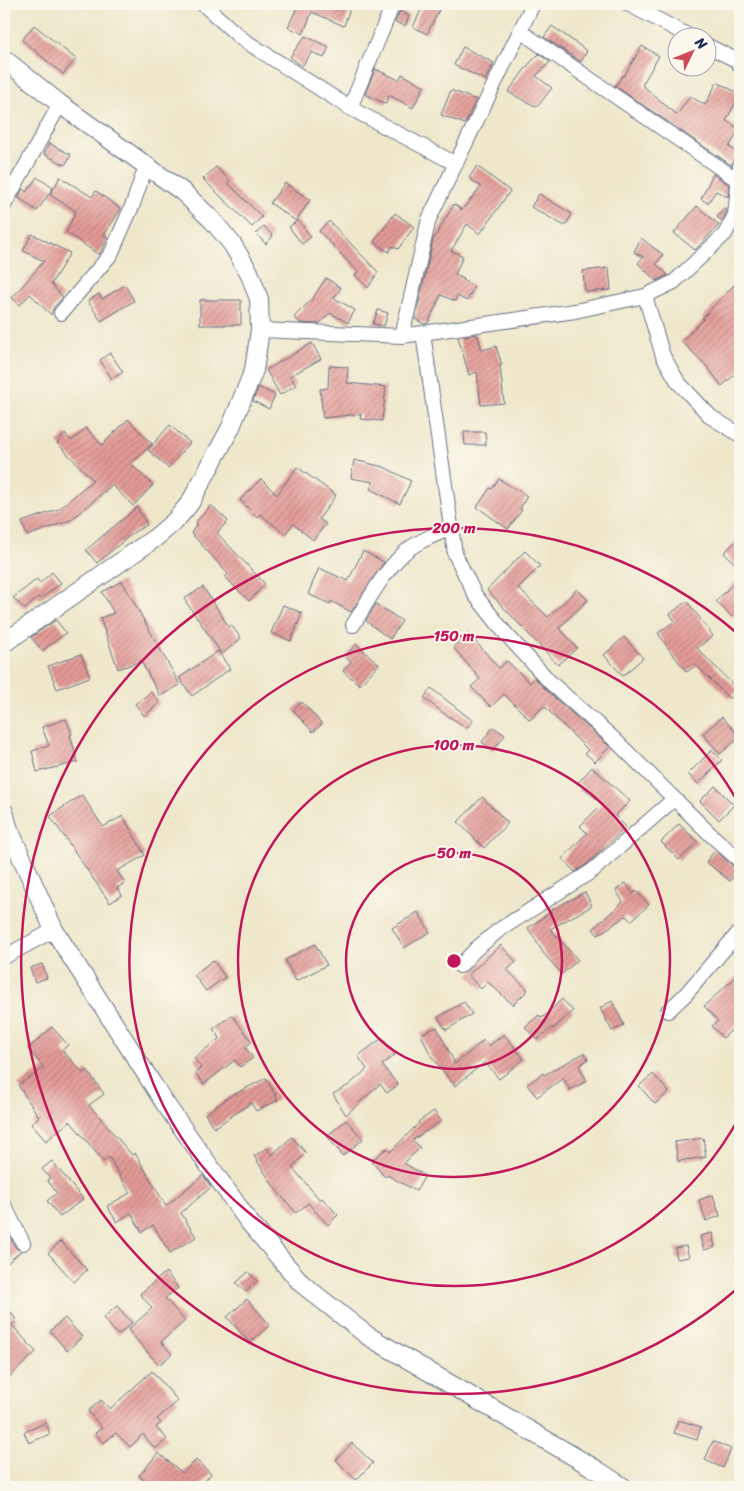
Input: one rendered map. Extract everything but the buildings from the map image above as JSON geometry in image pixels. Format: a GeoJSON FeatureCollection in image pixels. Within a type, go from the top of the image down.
{"type":"FeatureCollection","features":[{"type":"Feature","properties":{"kind":"street"},"geometry":{"type":"LineString","coordinates":[[203,4],[242,39],[350,108],[456,164]]}},
{"type":"Feature","properties":{"kind":"street"},"geometry":{"type":"LineString","coordinates":[[350,108],[393,4]]}},
{"type":"Feature","properties":{"kind":"street"},"geometry":{"type":"LineString","coordinates":[[402,336],[429,219],[533,4]]}},
{"type":"Feature","properties":{"kind":"street"},"geometry":{"type":"LineString","coordinates":[[628,4],[674,28]]}},
{"type":"Feature","properties":{"kind":"street"},"geometry":{"type":"LineString","coordinates":[[520,31],[739,181]]}},
{"type":"Feature","properties":{"kind":"street"},"geometry":{"type":"LineString","coordinates":[[716,50],[736,60],[740,65]]}},
{"type":"Feature","properties":{"kind":"street"},"geometry":{"type":"LineString","coordinates":[[4,59],[60,104],[183,192],[213,221],[232,244],[249,272],[259,299],[260,330],[254,370],[216,457],[190,503],[175,521],[155,538],[4,643]]}},
{"type":"Feature","properties":{"kind":"street"},"geometry":{"type":"LineString","coordinates":[[4,205],[60,104]]}},
{"type":"Feature","properties":{"kind":"street"},"geometry":{"type":"LineString","coordinates":[[62,313],[111,254],[146,166]]}},
{"type":"Feature","properties":{"kind":"street"},"geometry":{"type":"LineString","coordinates":[[260,330],[402,336],[575,311],[645,296],[674,282],[724,234],[735,215],[740,166]]}},
{"type":"Feature","properties":{"kind":"street"},"geometry":{"type":"LineString","coordinates":[[645,296],[663,356],[678,382],[711,417],[740,434]]}},
{"type":"Feature","properties":{"kind":"street"},"geometry":{"type":"LineString","coordinates":[[423,333],[454,554],[475,595],[506,634],[551,683],[614,739],[740,861]]}},
{"type":"Feature","properties":{"kind":"street"},"geometry":{"type":"LineString","coordinates":[[353,625],[381,580],[404,553],[430,537],[451,528]]}},
{"type":"Feature","properties":{"kind":"street"},"geometry":{"type":"LineString","coordinates":[[460,966],[476,949],[499,930],[592,871],[674,799]]}},
{"type":"Feature","properties":{"kind":"street"},"geometry":{"type":"LineString","coordinates":[[4,812],[8,827],[54,930],[164,1102],[248,1222],[302,1284],[368,1336],[623,1487]]}},
{"type":"Feature","properties":{"kind":"street"},"geometry":{"type":"LineString","coordinates":[[4,957],[54,930]]}},
{"type":"Feature","properties":{"kind":"street"},"geometry":{"type":"LineString","coordinates":[[668,1012],[685,996],[740,931]]}},
{"type":"Feature","properties":{"kind":"street"},"geometry":{"type":"LineString","coordinates":[[4,1205],[24,1242]]}}]}
